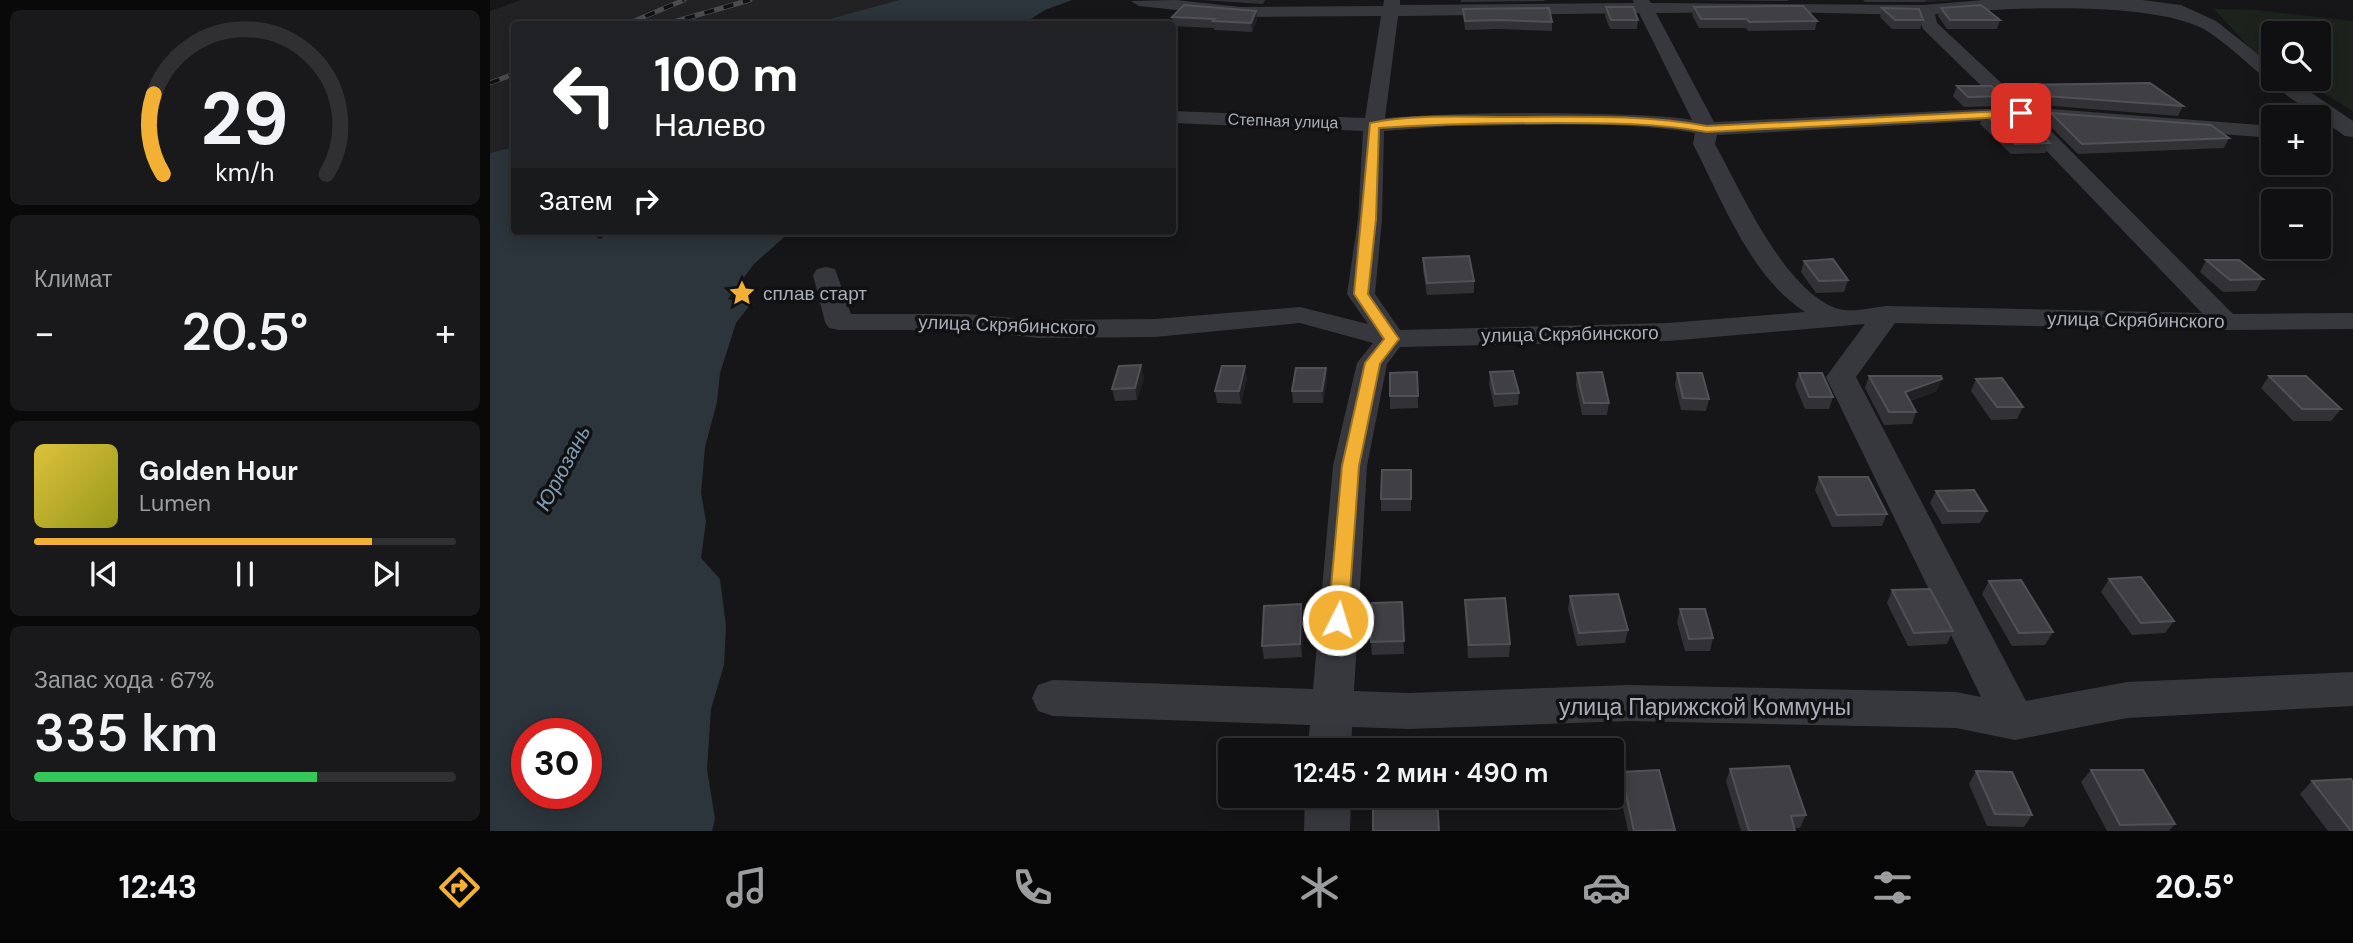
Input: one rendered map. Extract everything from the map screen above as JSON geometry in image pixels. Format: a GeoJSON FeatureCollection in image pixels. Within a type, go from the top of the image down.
{"type":"FeatureCollection","features":[{"type":"Feature","properties":{"kind":"street"},"geometry":{"type":"LineString","coordinates":[[1139,1],[1241,12],[1391,5],[1644,4],[1925,10],[1950,3],[2117,1],[2175,9],[2210,25],[2261,65]]}},
{"type":"Feature","properties":{"kind":"street"},"geometry":{"type":"LineString","coordinates":[[1644,4],[1707,129],[1704,144],[1765,257],[1795,295],[1834,318]]}},
{"type":"Feature","properties":{"kind":"street"},"geometry":{"type":"LineString","coordinates":[[1330,738],[1350,466],[1372,363],[1392,339],[1361,294],[1370,219],[1374,125],[1391,5]]}},
{"type":"Feature","properties":{"kind":"street"},"geometry":{"type":"LineString","coordinates":[[1925,10],[1929,25],[1991,88],[2021,113],[2226,322]]}},
{"type":"Feature","properties":{"kind":"street"},"geometry":{"type":"LineString","coordinates":[[2295,91],[2353,131]]}},
{"type":"Feature","properties":{"kind":"street","name":"Степная улица"},"geometry":{"type":"LineString","coordinates":[[1176,117],[1374,125],[1451,120],[1579,120],[1672,123],[1707,129],[2021,113],[2090,116],[2261,131]]}},
{"type":"Feature","properties":{"kind":"street"},"geometry":{"type":"LineString","coordinates":[[2331,138],[2353,141]]}},
{"type":"Feature","properties":{"kind":"street","name":"улица Скрябинского"},"geometry":{"type":"LineString","coordinates":[[827,275],[839,322],[966,322],[1051,329],[1154,328],[1300,315],[1392,339],[1668,332],[1887,314],[2226,322],[2353,321]]}},
{"type":"Feature","properties":{"kind":"street"},"geometry":{"type":"LineString","coordinates":[[1887,314],[1841,377],[2015,722]]}},
{"type":"Feature","properties":{"kind":"street","name":"улица Парижской Коммуны"},"geometry":{"type":"LineString","coordinates":[[1052,698],[1409,710],[1628,703],[1942,709],[2015,722],[2127,700],[2353,689]]}},
{"type":"Feature","properties":{"kind":"street"},"geometry":{"type":"LineString","coordinates":[[1326,831],[1327,808]]}},
{"type":"Feature","properties":{"kind":"shaded area"},"geometry":{"type":"Polygon","coordinates":[[[521,0],[899,0],[822,21],[511,21],[511,148],[490,153],[490,11],[521,0]]]}},
{"type":"Feature","properties":{"kind":"shaded area"},"geometry":{"type":"Polygon","coordinates":[[[2214,9],[2255,10],[2353,21],[2353,111],[2319,91],[2331,91],[2331,21],[2261,21],[2261,56],[2214,9]]]}},
{"type":"Feature","properties":{"kind":"water"},"geometry":{"type":"Polygon","coordinates":[[[899,0],[1072,0],[1045,10],[1028,21],[822,21],[899,0]]]}},
{"type":"Feature","properties":{"kind":"water","name":"Юрюзань"},"geometry":{"type":"Polygon","coordinates":[[[511,148],[511,235],[592,235],[600,239],[608,235],[787,235],[754,264],[728,299],[750,305],[736,323],[720,373],[717,402],[705,447],[701,493],[706,521],[701,558],[720,579],[726,626],[724,665],[711,709],[707,769],[715,819],[712,831],[490,831],[490,153],[511,148]]]}},
{"type":"Feature","properties":{"kind":"building"},"geometry":{"type":"Polygon","coordinates":[[[1184,5],[1256,11],[1251,23],[1172,17],[1184,5]]]}},
{"type":"Feature","properties":{"kind":"building"},"geometry":{"type":"Polygon","coordinates":[[[1981,5],[2000,20],[1950,20],[1941,8],[1981,5]]]}},
{"type":"Feature","properties":{"kind":"building"},"geometry":{"type":"Polygon","coordinates":[[[1803,6],[1817,21],[1749,22],[1747,19],[1701,19],[1694,7],[1803,6]]]}},
{"type":"Feature","properties":{"kind":"building"},"geometry":{"type":"Polygon","coordinates":[[[1606,7],[1633,7],[1638,20],[1611,20],[1606,7]]]}},
{"type":"Feature","properties":{"kind":"building"},"geometry":{"type":"Polygon","coordinates":[[[1549,8],[1552,22],[1465,21],[1463,9],[1549,8]]]}},
{"type":"Feature","properties":{"kind":"building"},"geometry":{"type":"Polygon","coordinates":[[[1882,8],[1919,9],[1923,20],[1895,20],[1882,8]]]}},
{"type":"Feature","properties":{"kind":"building"},"geometry":{"type":"Polygon","coordinates":[[[2150,83],[2183,106],[2032,95],[2022,85],[2150,83]]]}},
{"type":"Feature","properties":{"kind":"building"},"geometry":{"type":"Polygon","coordinates":[[[1957,86],[1991,86],[2002,96],[1968,97],[1957,86]]]}},
{"type":"Feature","properties":{"kind":"building"},"geometry":{"type":"Polygon","coordinates":[[[2019,112],[2050,143],[2015,144],[1984,113],[2019,112]]]}},
{"type":"Feature","properties":{"kind":"building"},"geometry":{"type":"Polygon","coordinates":[[[2051,113],[2211,125],[2229,138],[2082,144],[2051,113]]]}},
{"type":"Feature","properties":{"kind":"building"},"geometry":{"type":"Polygon","coordinates":[[[1469,256],[1474,281],[1427,283],[1423,258],[1469,256]]]}},
{"type":"Feature","properties":{"kind":"building"},"geometry":{"type":"Polygon","coordinates":[[[1833,259],[1848,280],[1819,281],[1804,261],[1833,259]]]}},
{"type":"Feature","properties":{"kind":"building"},"geometry":{"type":"Polygon","coordinates":[[[2206,260],[2239,260],[2263,279],[2230,280],[2206,260]]]}},
{"type":"Feature","properties":{"kind":"building"},"geometry":{"type":"Polygon","coordinates":[[[1141,365],[1135,388],[1112,389],[1119,366],[1141,365]]]}},
{"type":"Feature","properties":{"kind":"building"},"geometry":{"type":"Polygon","coordinates":[[[1222,366],[1245,366],[1239,391],[1215,391],[1222,366]]]}},
{"type":"Feature","properties":{"kind":"building"},"geometry":{"type":"Polygon","coordinates":[[[1296,368],[1326,368],[1322,391],[1292,391],[1296,368]]]}},
{"type":"Feature","properties":{"kind":"building"},"geometry":{"type":"Polygon","coordinates":[[[1513,371],[1519,393],[1495,394],[1490,372],[1513,371]]]}},
{"type":"Feature","properties":{"kind":"building"},"geometry":{"type":"Polygon","coordinates":[[[1417,372],[1418,396],[1390,396],[1390,373],[1417,372]]]}},
{"type":"Feature","properties":{"kind":"building"},"geometry":{"type":"Polygon","coordinates":[[[1602,372],[1609,403],[1584,403],[1577,373],[1602,372]]]}},
{"type":"Feature","properties":{"kind":"building"},"geometry":{"type":"Polygon","coordinates":[[[1677,373],[1702,373],[1709,399],[1683,398],[1677,373]]]}},
{"type":"Feature","properties":{"kind":"building"},"geometry":{"type":"Polygon","coordinates":[[[1799,373],[1822,373],[1833,397],[1809,397],[1799,373]]]}},
{"type":"Feature","properties":{"kind":"building"},"geometry":{"type":"Polygon","coordinates":[[[1869,376],[1941,376],[1942,379],[1905,392],[1916,412],[1889,412],[1869,376]]]}},
{"type":"Feature","properties":{"kind":"building"},"geometry":{"type":"Polygon","coordinates":[[[2269,376],[2306,376],[2341,409],[2302,409],[2269,376]]]}},
{"type":"Feature","properties":{"kind":"building"},"geometry":{"type":"Polygon","coordinates":[[[2002,378],[2023,407],[1997,407],[1976,379],[2002,378]]]}},
{"type":"Feature","properties":{"kind":"building"},"geometry":{"type":"Polygon","coordinates":[[[1382,470],[1411,470],[1411,499],[1381,499],[1382,470]]]}},
{"type":"Feature","properties":{"kind":"building"},"geometry":{"type":"Polygon","coordinates":[[[1819,477],[1868,477],[1887,514],[1837,515],[1819,477]]]}},
{"type":"Feature","properties":{"kind":"building"},"geometry":{"type":"Polygon","coordinates":[[[1974,490],[1987,511],[1948,511],[1936,491],[1974,490]]]}},
{"type":"Feature","properties":{"kind":"building"},"geometry":{"type":"Polygon","coordinates":[[[2141,577],[2174,621],[2141,623],[2109,579],[2141,577]]]}},
{"type":"Feature","properties":{"kind":"building"},"geometry":{"type":"Polygon","coordinates":[[[2021,580],[2053,632],[2019,633],[1989,581],[2021,580]]]}},
{"type":"Feature","properties":{"kind":"building"},"geometry":{"type":"Polygon","coordinates":[[[1930,589],[1953,631],[1914,633],[1892,590],[1930,589]]]}},
{"type":"Feature","properties":{"kind":"building"},"geometry":{"type":"Polygon","coordinates":[[[1618,594],[1628,630],[1579,633],[1570,596],[1618,594]]]}},
{"type":"Feature","properties":{"kind":"building"},"geometry":{"type":"Polygon","coordinates":[[[1505,598],[1510,644],[1469,645],[1465,600],[1505,598]]]}},
{"type":"Feature","properties":{"kind":"building"},"geometry":{"type":"Polygon","coordinates":[[[1402,602],[1404,641],[1371,642],[1372,603],[1402,602]]]}},
{"type":"Feature","properties":{"kind":"building"},"geometry":{"type":"Polygon","coordinates":[[[1301,604],[1300,644],[1262,646],[1264,606],[1301,604]]]}},
{"type":"Feature","properties":{"kind":"building"},"geometry":{"type":"Polygon","coordinates":[[[1680,609],[1705,609],[1713,638],[1689,639],[1680,609]]]}},
{"type":"Feature","properties":{"kind":"building"},"geometry":{"type":"Polygon","coordinates":[[[1789,766],[1806,815],[1791,816],[1795,831],[1749,831],[1730,769],[1789,766]]]}},
{"type":"Feature","properties":{"kind":"building"},"geometry":{"type":"Polygon","coordinates":[[[1659,770],[1675,830],[1634,831],[1624,786],[1624,772],[1659,770]]]}},
{"type":"Feature","properties":{"kind":"building"},"geometry":{"type":"Polygon","coordinates":[[[2091,770],[2143,770],[2175,824],[2120,825],[2091,770]]]}},
{"type":"Feature","properties":{"kind":"building"},"geometry":{"type":"Polygon","coordinates":[[[1976,771],[2012,772],[2032,815],[1995,814],[1976,771]]]}},
{"type":"Feature","properties":{"kind":"building"},"geometry":{"type":"Polygon","coordinates":[[[2351,779],[2353,782],[2353,831],[2312,781],[2351,779]]]}},
{"type":"Feature","properties":{"kind":"building"},"geometry":{"type":"Polygon","coordinates":[[[1373,808],[1438,808],[1439,831],[1373,831],[1373,808]]]}},
{"type":"Feature","properties":{"kind":"railway"},"geometry":{"type":"LineString","coordinates":[[634,21],[684,0]]}},
{"type":"Feature","properties":{"kind":"railway"},"geometry":{"type":"LineString","coordinates":[[676,21],[750,0]]}},
{"type":"Feature","properties":{"kind":"railway"},"geometry":{"type":"LineString","coordinates":[[490,83],[511,75]]}},
{"type":"Feature","properties":{"kind":"place","name":"сплав старт"},"geometry":{"type":"Point","coordinates":[742,293]}},
{"type":"Feature","properties":{"kind":"route"},"geometry":{"type":"LineString","coordinates":[[1338,620],[1350,466],[1372,363],[1392,339],[1361,294],[1370,219],[1374,125],[1451,120],[1579,120],[1672,123],[1707,129],[2021,113]]}}]}
